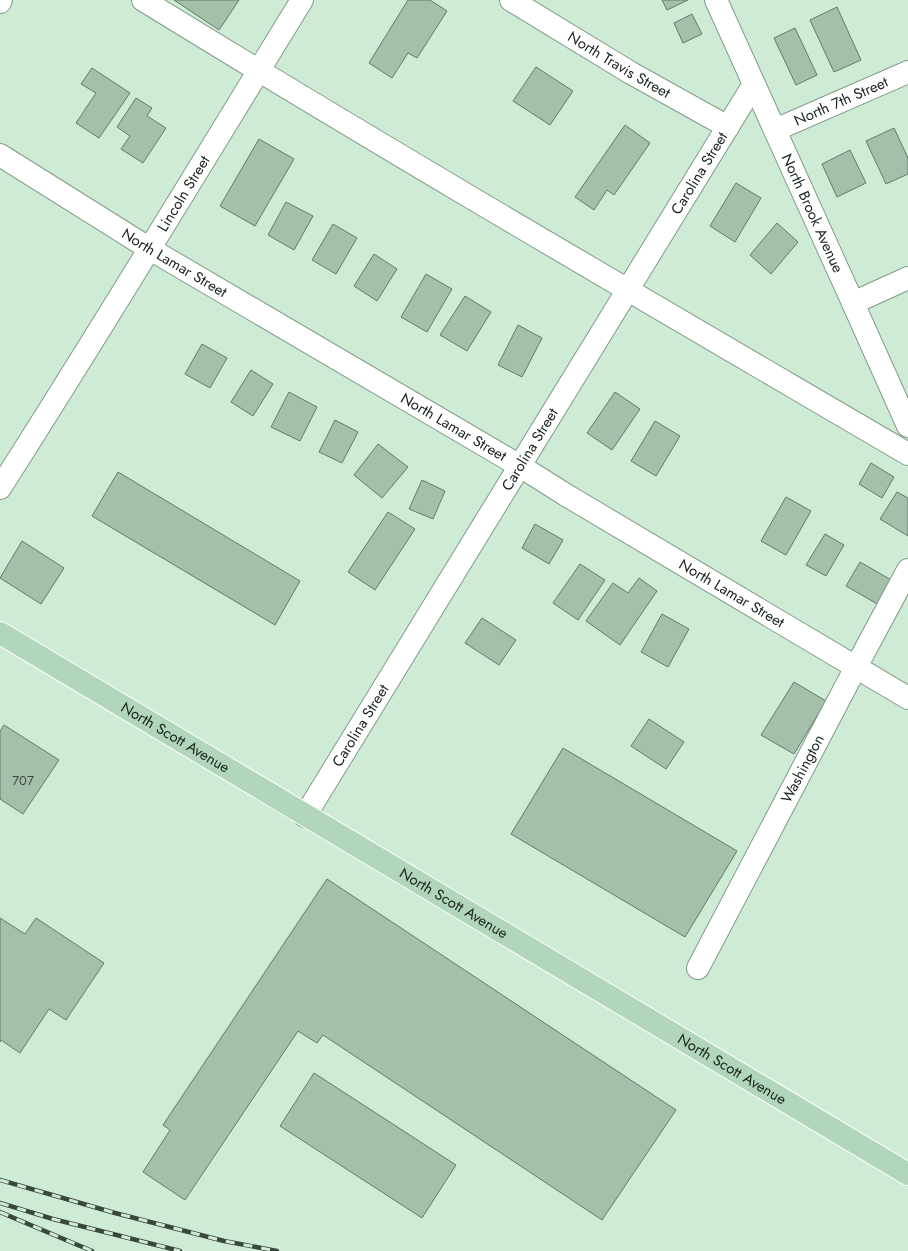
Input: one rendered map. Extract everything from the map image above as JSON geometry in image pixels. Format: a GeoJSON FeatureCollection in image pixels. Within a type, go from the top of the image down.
{"type":"FeatureCollection","features":[{"type":"Feature","properties":{"kind":"main road","name":"North Scott Avenue"},"geometry":{"type":"LineString","coordinates":[[0,632],[908,1174]]}},
{"type":"Feature","properties":{"kind":"street"},"geometry":{"type":"LineString","coordinates":[[143,0],[259,71],[628,290],[908,454]]}},
{"type":"Feature","properties":{"kind":"street","name":"Lincoln Street"},"geometry":{"type":"LineString","coordinates":[[0,488],[150,249],[302,0]]}},
{"type":"Feature","properties":{"kind":"street","name":"North Travis Street"},"geometry":{"type":"LineString","coordinates":[[511,0],[632,73],[728,128]]}},
{"type":"Feature","properties":{"kind":"street","name":"North Brook Avenue"},"geometry":{"type":"LineString","coordinates":[[716,0],[854,303],[908,426]]}},
{"type":"Feature","properties":{"kind":"street","name":"North 7th Street"},"geometry":{"type":"LineString","coordinates":[[775,130],[908,72]]}},
{"type":"Feature","properties":{"kind":"street","name":"Carolina Street"},"geometry":{"type":"LineString","coordinates":[[306,816],[754,84]]}},
{"type":"Feature","properties":{"kind":"street","name":"North Lamar Street"},"geometry":{"type":"LineString","coordinates":[[0,155],[150,249],[520,466],[566,495],[908,698]]}},
{"type":"Feature","properties":{"kind":"street"},"geometry":{"type":"LineString","coordinates":[[854,303],[908,278]]}},
{"type":"Feature","properties":{"kind":"street","name":"Washington"},"geometry":{"type":"LineString","coordinates":[[698,968],[908,570]]}},
{"type":"Feature","properties":{"kind":"building"},"geometry":{"type":"Polygon","coordinates":[[[174,0],[239,0],[219,30],[174,0]]]}},
{"type":"Feature","properties":{"kind":"building"},"geometry":{"type":"Polygon","coordinates":[[[408,0],[430,0],[447,11],[417,58],[408,53],[392,78],[369,63],[408,0]]]}},
{"type":"Feature","properties":{"kind":"building"},"geometry":{"type":"Polygon","coordinates":[[[662,0],[688,0],[667,10],[662,0]]]}},
{"type":"Feature","properties":{"kind":"building"},"geometry":{"type":"Polygon","coordinates":[[[837,7],[861,60],[834,72],[810,20],[837,7]]]}},
{"type":"Feature","properties":{"kind":"building"},"geometry":{"type":"Polygon","coordinates":[[[692,14],[702,34],[683,43],[674,23],[692,14]]]}},
{"type":"Feature","properties":{"kind":"building"},"geometry":{"type":"Polygon","coordinates":[[[795,28],[817,75],[796,85],[774,38],[795,28]]]}},
{"type":"Feature","properties":{"kind":"building"},"geometry":{"type":"Polygon","coordinates":[[[536,67],[573,91],[550,125],[513,101],[536,67]]]}},
{"type":"Feature","properties":{"kind":"building"},"geometry":{"type":"Polygon","coordinates":[[[92,68],[130,93],[99,138],[76,123],[96,93],[81,84],[92,68]]]}},
{"type":"Feature","properties":{"kind":"building"},"geometry":{"type":"Polygon","coordinates":[[[136,98],[152,108],[147,116],[166,128],[143,163],[121,149],[130,136],[117,127],[136,98]]]}},
{"type":"Feature","properties":{"kind":"building"},"geometry":{"type":"Polygon","coordinates":[[[625,125],[650,143],[614,195],[607,190],[594,210],[575,197],[625,125]]]}},
{"type":"Feature","properties":{"kind":"building"},"geometry":{"type":"Polygon","coordinates":[[[894,128],[908,158],[908,174],[886,184],[866,141],[894,128]]]}},
{"type":"Feature","properties":{"kind":"building"},"geometry":{"type":"Polygon","coordinates":[[[259,139],[294,159],[255,226],[220,206],[259,139]]]}},
{"type":"Feature","properties":{"kind":"building"},"geometry":{"type":"Polygon","coordinates":[[[850,150],[866,183],[837,197],[822,164],[850,150]]]}},
{"type":"Feature","properties":{"kind":"building"},"geometry":{"type":"Polygon","coordinates":[[[736,183],[761,198],[735,242],[710,226],[736,183]]]}},
{"type":"Feature","properties":{"kind":"building"},"geometry":{"type":"Polygon","coordinates":[[[286,202],[313,216],[294,250],[268,235],[286,202]]]}},
{"type":"Feature","properties":{"kind":"building"},"geometry":{"type":"Polygon","coordinates":[[[777,223],[798,242],[771,274],[750,255],[777,223]]]}},
{"type":"Feature","properties":{"kind":"building"},"geometry":{"type":"Polygon","coordinates":[[[333,224],[357,238],[336,274],[312,260],[333,224]]]}},
{"type":"Feature","properties":{"kind":"building"},"geometry":{"type":"Polygon","coordinates":[[[374,254],[397,269],[377,301],[354,286],[374,254]]]}},
{"type":"Feature","properties":{"kind":"building"},"geometry":{"type":"Polygon","coordinates":[[[426,274],[452,289],[427,332],[401,317],[426,274]]]}},
{"type":"Feature","properties":{"kind":"building"},"geometry":{"type":"Polygon","coordinates":[[[465,296],[491,312],[467,351],[440,335],[465,296]]]}},
{"type":"Feature","properties":{"kind":"building"},"geometry":{"type":"Polygon","coordinates":[[[518,325],[542,338],[522,377],[498,365],[518,325]]]}},
{"type":"Feature","properties":{"kind":"building"},"geometry":{"type":"Polygon","coordinates":[[[202,344],[227,358],[210,388],[185,374],[202,344]]]}},
{"type":"Feature","properties":{"kind":"building"},"geometry":{"type":"Polygon","coordinates":[[[251,370],[273,384],[253,416],[231,402],[251,370]]]}},
{"type":"Feature","properties":{"kind":"building"},"geometry":{"type":"Polygon","coordinates":[[[289,392],[317,407],[300,441],[271,427],[289,392]]]}},
{"type":"Feature","properties":{"kind":"building"},"geometry":{"type":"Polygon","coordinates":[[[615,392],[640,409],[612,450],[587,433],[615,392]]]}},
{"type":"Feature","properties":{"kind":"building"},"geometry":{"type":"Polygon","coordinates":[[[335,420],[358,432],[342,463],[319,452],[335,420]]]}},
{"type":"Feature","properties":{"kind":"building"},"geometry":{"type":"Polygon","coordinates":[[[655,421],[680,436],[656,476],[631,461],[655,421]]]}},
{"type":"Feature","properties":{"kind":"building"},"geometry":{"type":"Polygon","coordinates":[[[378,444],[408,467],[382,498],[354,475],[378,444]]]}},
{"type":"Feature","properties":{"kind":"building"},"geometry":{"type":"Polygon","coordinates":[[[871,463],[894,477],[882,498],[859,484],[871,463]]]}},
{"type":"Feature","properties":{"kind":"building"},"geometry":{"type":"Polygon","coordinates":[[[118,472],[300,581],[275,625],[92,516],[118,472]]]}},
{"type":"Feature","properties":{"kind":"building"},"geometry":{"type":"Polygon","coordinates":[[[422,480],[445,491],[433,519],[409,509],[422,480]]]}},
{"type":"Feature","properties":{"kind":"building"},"geometry":{"type":"Polygon","coordinates":[[[897,492],[908,498],[908,536],[880,519],[897,492]]]}},
{"type":"Feature","properties":{"kind":"building"},"geometry":{"type":"Polygon","coordinates":[[[786,497],[811,511],[786,555],[761,541],[786,497]]]}},
{"type":"Feature","properties":{"kind":"building"},"geometry":{"type":"Polygon","coordinates":[[[388,512],[415,529],[375,590],[348,572],[388,512]]]}},
{"type":"Feature","properties":{"kind":"building"},"geometry":{"type":"Polygon","coordinates":[[[535,524],[563,540],[549,564],[522,548],[535,524]]]}},
{"type":"Feature","properties":{"kind":"building"},"geometry":{"type":"Polygon","coordinates":[[[825,534],[844,545],[826,576],[806,565],[825,534]]]}},
{"type":"Feature","properties":{"kind":"building"},"geometry":{"type":"Polygon","coordinates":[[[22,541],[64,568],[41,604],[0,578],[22,541]]]}},
{"type":"Feature","properties":{"kind":"building"},"geometry":{"type":"Polygon","coordinates":[[[860,562],[893,581],[879,605],[846,586],[860,562]]]}},
{"type":"Feature","properties":{"kind":"building"},"geometry":{"type":"Polygon","coordinates":[[[580,564],[605,580],[578,620],[553,603],[580,564]]]}},
{"type":"Feature","properties":{"kind":"building"},"geometry":{"type":"Polygon","coordinates":[[[639,578],[657,591],[620,645],[586,621],[613,583],[628,593],[639,578]]]}},
{"type":"Feature","properties":{"kind":"building"},"geometry":{"type":"Polygon","coordinates":[[[662,614],[689,629],[668,667],[641,652],[662,614]]]}},
{"type":"Feature","properties":{"kind":"building"},"geometry":{"type":"Polygon","coordinates":[[[482,618],[516,640],[499,665],[465,643],[482,618]]]}},
{"type":"Feature","properties":{"kind":"building"},"geometry":{"type":"Polygon","coordinates":[[[794,682],[826,701],[794,754],[761,735],[794,682]]]}},
{"type":"Feature","properties":{"kind":"building"},"geometry":{"type":"Polygon","coordinates":[[[649,719],[684,742],[666,769],[631,746],[649,719]]]}},
{"type":"Feature","properties":{"kind":"building"},"geometry":{"type":"Polygon","coordinates":[[[4,725],[59,760],[23,814],[0,799],[0,731],[4,725]]]}},
{"type":"Feature","properties":{"kind":"building"},"geometry":{"type":"Polygon","coordinates":[[[563,748],[737,851],[685,937],[511,834],[563,748]]]}},
{"type":"Feature","properties":{"kind":"building"},"geometry":{"type":"Polygon","coordinates":[[[327,879],[676,1110],[602,1220],[323,1035],[317,1043],[298,1031],[185,1200],[143,1172],[170,1130],[163,1125],[327,879]]]}},
{"type":"Feature","properties":{"kind":"building"},"geometry":{"type":"Polygon","coordinates":[[[0,918],[25,934],[36,918],[104,963],[66,1020],[49,1009],[20,1053],[1,1040],[0,1042],[0,918]]]}},
{"type":"Feature","properties":{"kind":"building"},"geometry":{"type":"Polygon","coordinates":[[[314,1073],[456,1165],[422,1218],[280,1126],[314,1073]]]}},
{"type":"Feature","properties":{"kind":"railway"},"geometry":{"type":"LineString","coordinates":[[0,1180],[115,1213],[224,1241],[277,1251]]}},
{"type":"Feature","properties":{"kind":"railway"},"geometry":{"type":"LineString","coordinates":[[0,1203],[53,1219],[180,1251]]}},
{"type":"Feature","properties":{"kind":"railway"},"geometry":{"type":"LineString","coordinates":[[0,1212],[92,1251]]}}]}
